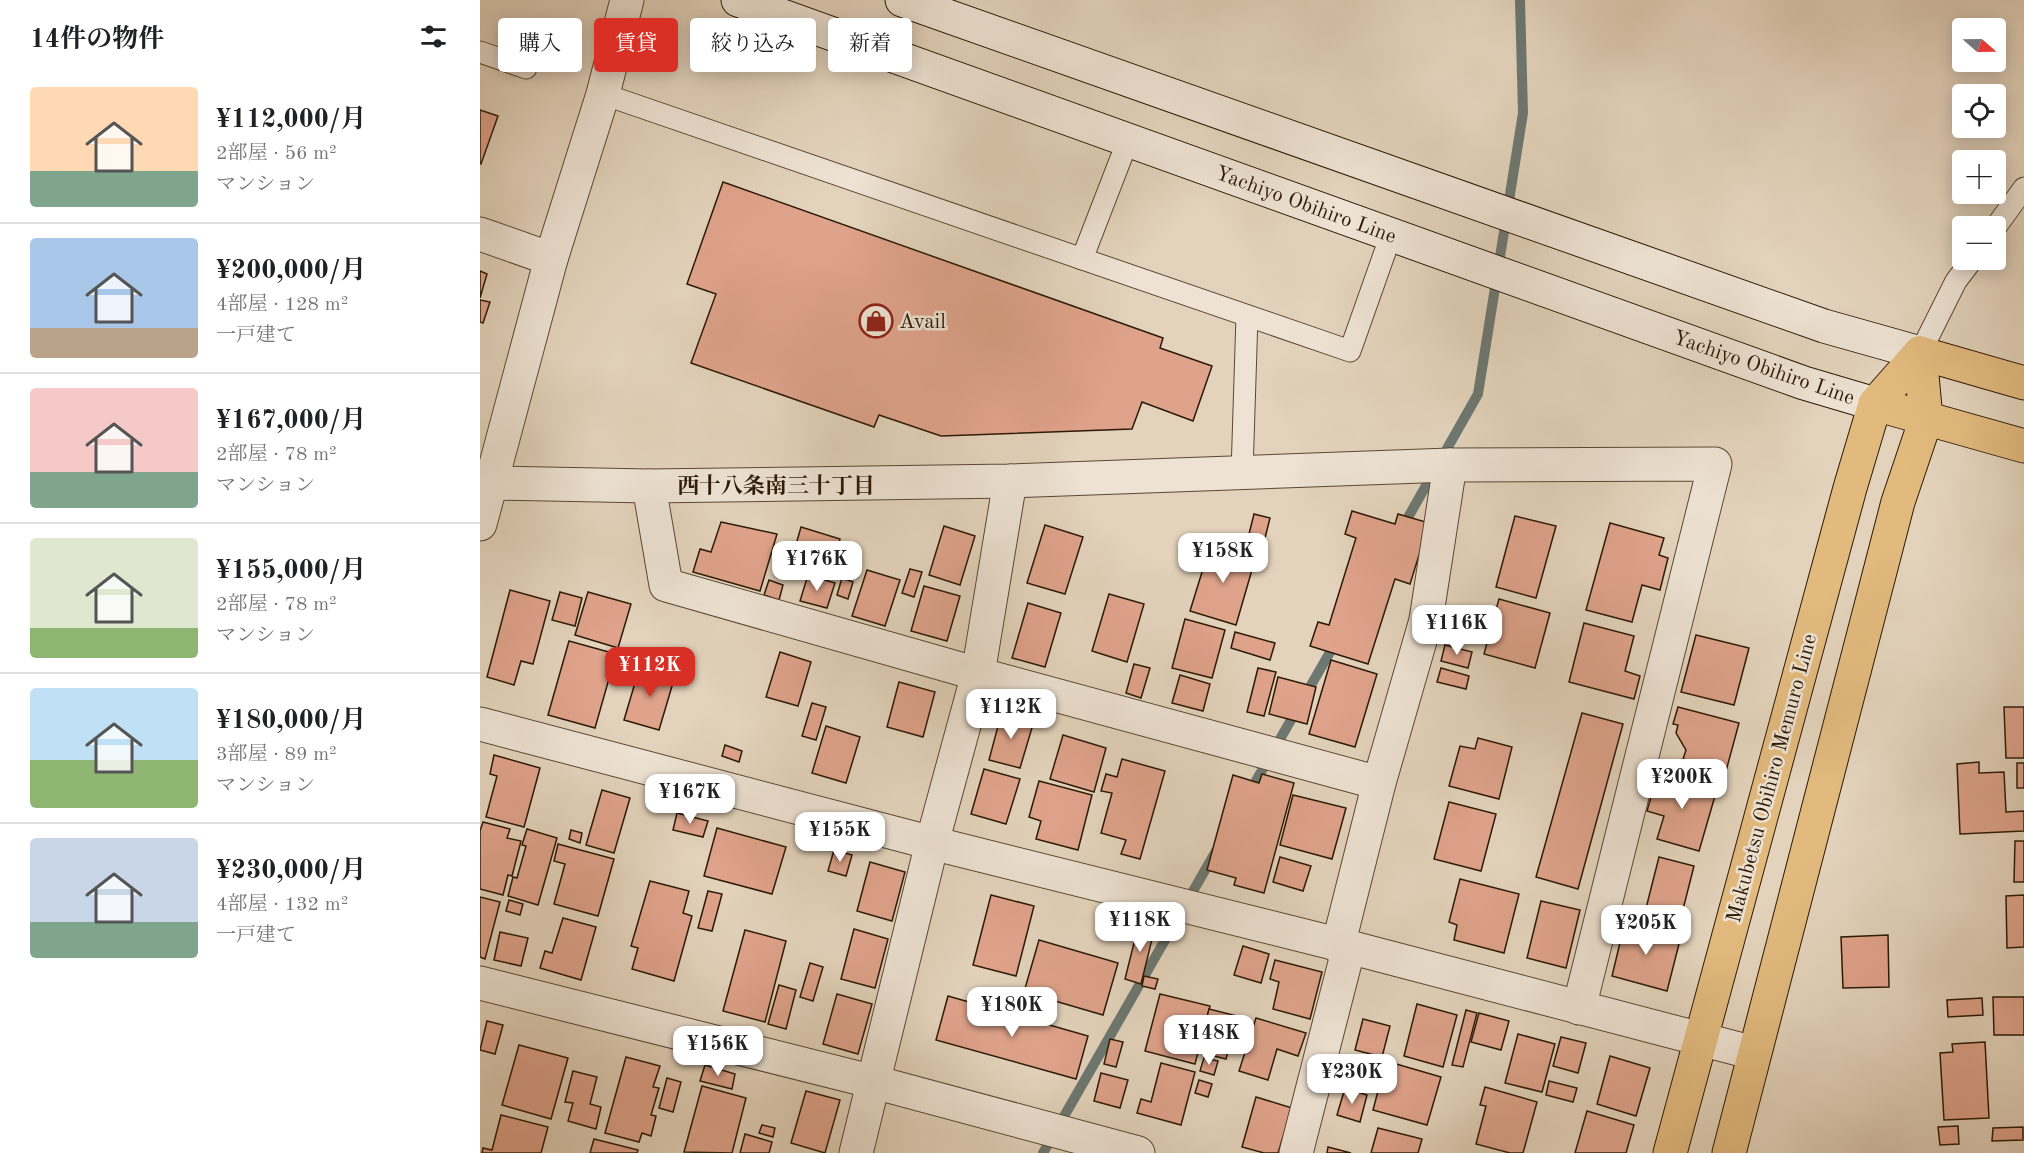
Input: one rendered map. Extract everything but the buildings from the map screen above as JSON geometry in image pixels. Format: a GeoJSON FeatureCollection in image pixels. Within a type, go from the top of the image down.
{"type":"FeatureCollection","features":[{"type":"Feature","properties":{"kind":"main road"},"geometry":{"type":"LineString","coordinates":[[1729,1153],[1898,502],[1926,419],[1920,353],[2024,383]]}},
{"type":"Feature","properties":{"kind":"main road","name":"Makubetsu Obihiro Memuro Line"},"geometry":{"type":"LineString","coordinates":[[1670,1153],[1850,488],[1875,404],[1920,353]]}},
{"type":"Feature","properties":{"kind":"main road"},"geometry":{"type":"LineString","coordinates":[[1875,404],[2024,446]]}},
{"type":"Feature","properties":{"kind":"street"},"geometry":{"type":"LineString","coordinates":[[480,524],[551,259],[603,94],[627,0]]}},
{"type":"Feature","properties":{"kind":"street","name":"Yachiyo Obihiro Line"},"geometry":{"type":"LineString","coordinates":[[738,0],[1804,383],[1875,404]]}},
{"type":"Feature","properties":{"kind":"street"},"geometry":{"type":"LineString","coordinates":[[902,0],[1813,322],[1920,353]]}},
{"type":"Feature","properties":{"kind":"street"},"geometry":{"type":"LineString","coordinates":[[480,234],[551,259]]}},
{"type":"Feature","properties":{"kind":"street"},"geometry":{"type":"LineString","coordinates":[[490,483],[649,486],[1010,481],[1450,465],[1715,464],[1579,1008]]}},
{"type":"Feature","properties":{"kind":"street"},"geometry":{"type":"LineString","coordinates":[[1296,1153],[1380,783],[1426,620],[1450,465]]}},
{"type":"Feature","properties":{"kind":"street"},"geometry":{"type":"LineString","coordinates":[[856,1153],[932,843],[978,674],[1010,481]]}},
{"type":"Feature","properties":{"kind":"street"},"geometry":{"type":"LineString","coordinates":[[649,486],[666,585],[978,674],[1380,783]]}},
{"type":"Feature","properties":{"kind":"street"},"geometry":{"type":"LineString","coordinates":[[480,724],[932,843],[1344,946],[1754,1053]]}},
{"type":"Feature","properties":{"kind":"street"},"geometry":{"type":"LineString","coordinates":[[480,983],[874,1082],[1138,1153]]}},
{"type":"Feature","properties":{"kind":"lane"},"geometry":{"type":"LineString","coordinates":[[480,52],[498,58]]}},
{"type":"Feature","properties":{"kind":"lane"},"geometry":{"type":"LineString","coordinates":[[603,94],[1350,351],[1391,235]]}},
{"type":"Feature","properties":{"kind":"lane"},"geometry":{"type":"LineString","coordinates":[[1082,259],[1128,140]]}},
{"type":"Feature","properties":{"kind":"lane"},"geometry":{"type":"LineString","coordinates":[[2004,216],[2024,188]]}},
{"type":"Feature","properties":{"kind":"lane"},"geometry":{"type":"LineString","coordinates":[[1920,353],[1956,281],[1964,270]]}},
{"type":"Feature","properties":{"kind":"lane"},"geometry":{"type":"LineString","coordinates":[[1242,473],[1247,316]]}},
{"type":"Feature","properties":{"kind":"waterway"},"geometry":{"type":"LineString","coordinates":[[1402,528],[1478,394],[1523,113],[1520,0]]}},
{"type":"Feature","properties":{"kind":"waterway"},"geometry":{"type":"LineString","coordinates":[[1249,793],[1337,640]]}},
{"type":"Feature","properties":{"kind":"waterway"},"geometry":{"type":"LineString","coordinates":[[1043,1153],[1216,851]]}},
{"type":"Feature","properties":{"kind":"place","name":"Avail"},"geometry":{"type":"Point","coordinates":[876,321]}},
{"type":"Feature","properties":{"kind":"district","name":"西十八条南三十丁目"},"geometry":{"type":"Point","coordinates":[776,485]}}]}
